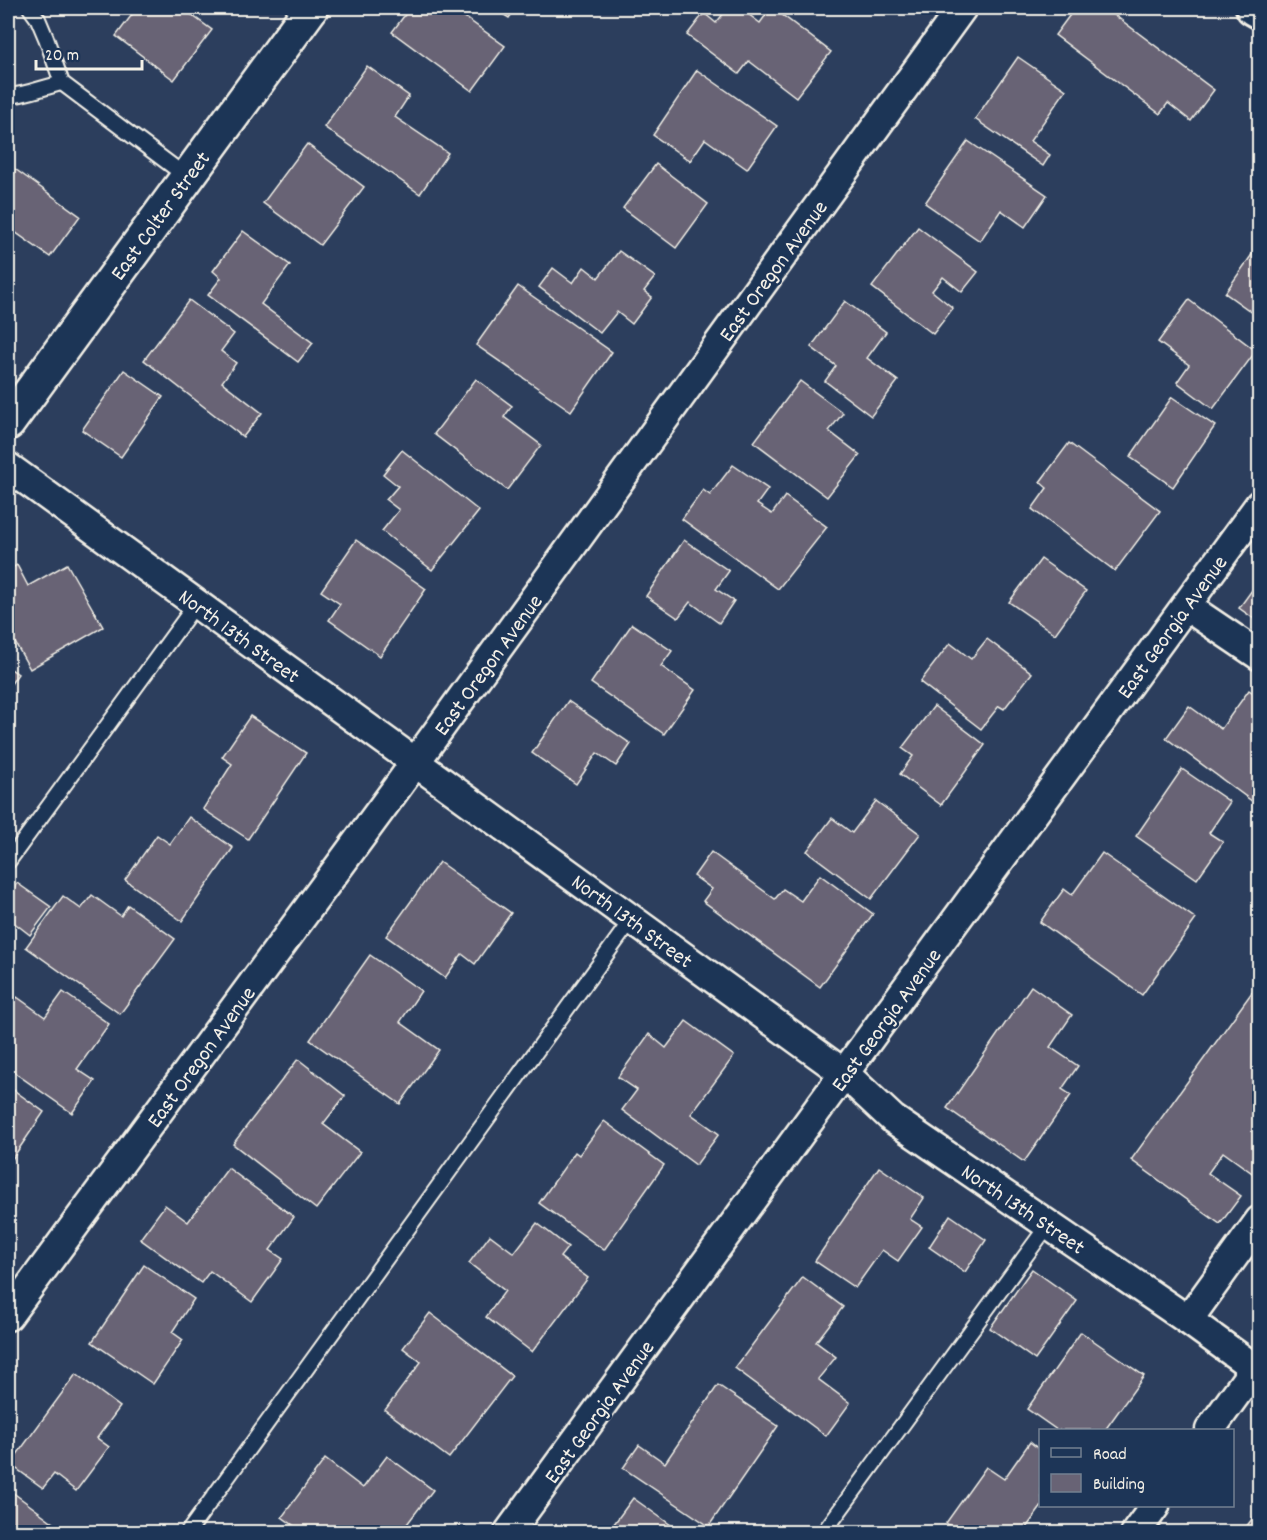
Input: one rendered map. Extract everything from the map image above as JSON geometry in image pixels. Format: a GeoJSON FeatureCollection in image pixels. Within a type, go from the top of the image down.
{"type":"FeatureCollection","features":[{"type":"Feature","properties":{"kind":"street","name":"East Colter Street"},"geometry":{"type":"LineString","coordinates":[[11,411],[187,177],[310,8]]}},
{"type":"Feature","properties":{"kind":"street","name":"East Oregon Avenue"},"geometry":{"type":"LineString","coordinates":[[8,1316],[416,762],[962,8]]}},
{"type":"Feature","properties":{"kind":"street","name":"North 13th Street"},"geometry":{"type":"LineString","coordinates":[[8,467],[845,1074],[893,1119],[1188,1320],[1257,1371]]}},
{"type":"Feature","properties":{"kind":"street","name":"East Georgia Avenue"},"geometry":{"type":"LineString","coordinates":[[509,1533],[1260,504]]}},
{"type":"Feature","properties":{"kind":"street"},"geometry":{"type":"LineString","coordinates":[[1186,606],[1260,656]]}},
{"type":"Feature","properties":{"kind":"street"},"geometry":{"type":"LineString","coordinates":[[1188,1320],[1260,1220]]}},
{"type":"Feature","properties":{"kind":"street"},"geometry":{"type":"LineString","coordinates":[[1211,1429],[1257,1371]]}},
{"type":"Feature","properties":{"kind":"street"},"geometry":{"type":"LineString","coordinates":[[1136,1533],[1154,1507]]}},
{"type":"Feature","properties":{"kind":"lane"},"geometry":{"type":"LineString","coordinates":[[30,8],[38,19],[62,83],[187,177]]}},
{"type":"Feature","properties":{"kind":"lane"},"geometry":{"type":"LineString","coordinates":[[8,96],[18,96],[34,89],[62,83]]}},
{"type":"Feature","properties":{"kind":"lane"},"geometry":{"type":"LineString","coordinates":[[8,862],[196,604]]}},
{"type":"Feature","properties":{"kind":"lane"},"geometry":{"type":"LineString","coordinates":[[188,1533],[632,919]]}},
{"type":"Feature","properties":{"kind":"lane"},"geometry":{"type":"LineString","coordinates":[[824,1533],[1048,1225]]}},
{"type":"Feature","properties":{"kind":"building"},"geometry":{"type":"Polygon","coordinates":[[[137,8],[182,8],[212,30],[174,80],[116,36],[137,8]]]}},
{"type":"Feature","properties":{"kind":"building"},"geometry":{"type":"Polygon","coordinates":[[[410,8],[452,8],[505,46],[472,91],[392,32],[410,8]]]}},
{"type":"Feature","properties":{"kind":"building"},"geometry":{"type":"Polygon","coordinates":[[[493,8],[516,8],[509,18],[493,8]]]}},
{"type":"Feature","properties":{"kind":"building"},"geometry":{"type":"Polygon","coordinates":[[[728,8],[740,8],[760,23],[773,8],[831,52],[796,97],[749,61],[739,74],[687,35],[704,13],[716,23],[728,8]]]}},
{"type":"Feature","properties":{"kind":"building"},"geometry":{"type":"Polygon","coordinates":[[[1075,8],[1105,8],[1214,90],[1191,121],[1168,103],[1160,114],[1055,35],[1075,8]]]}},
{"type":"Feature","properties":{"kind":"building"},"geometry":{"type":"Polygon","coordinates":[[[1018,57],[1066,90],[1030,141],[1050,155],[1043,166],[975,119],[1018,57]]]}},
{"type":"Feature","properties":{"kind":"building"},"geometry":{"type":"Polygon","coordinates":[[[367,66],[409,96],[395,117],[448,153],[420,194],[324,127],[367,66]]]}},
{"type":"Feature","properties":{"kind":"building"},"geometry":{"type":"Polygon","coordinates":[[[697,70],[777,126],[747,169],[705,139],[690,161],[653,135],[697,70]]]}},
{"type":"Feature","properties":{"kind":"building"},"geometry":{"type":"Polygon","coordinates":[[[968,141],[1047,195],[1025,227],[1001,210],[980,241],[925,203],[968,141]]]}},
{"type":"Feature","properties":{"kind":"building"},"geometry":{"type":"Polygon","coordinates":[[[307,144],[364,187],[320,245],[263,203],[307,144]]]}},
{"type":"Feature","properties":{"kind":"building"},"geometry":{"type":"Polygon","coordinates":[[[8,164],[80,216],[50,257],[8,227],[8,164]]]}},
{"type":"Feature","properties":{"kind":"building"},"geometry":{"type":"Polygon","coordinates":[[[656,164],[708,204],[676,248],[623,208],[656,164]]]}},
{"type":"Feature","properties":{"kind":"building"},"geometry":{"type":"Polygon","coordinates":[[[918,227],[978,272],[962,292],[943,277],[932,291],[953,308],[933,334],[872,287],[918,227]]]}},
{"type":"Feature","properties":{"kind":"building"},"geometry":{"type":"Polygon","coordinates":[[[243,231],[290,265],[261,304],[313,343],[298,362],[208,295],[221,278],[213,271],[243,231]]]}},
{"type":"Feature","properties":{"kind":"building"},"geometry":{"type":"Polygon","coordinates":[[[619,251],[655,277],[644,291],[652,297],[632,324],[617,312],[600,333],[539,287],[553,268],[573,283],[584,267],[598,278],[619,251]]]}},
{"type":"Feature","properties":{"kind":"building"},"geometry":{"type":"Polygon","coordinates":[[[1253,253],[1260,258],[1260,318],[1225,293],[1253,253]]]}},
{"type":"Feature","properties":{"kind":"building"},"geometry":{"type":"Polygon","coordinates":[[[518,286],[612,352],[571,411],[476,345],[518,286]]]}},
{"type":"Feature","properties":{"kind":"building"},"geometry":{"type":"Polygon","coordinates":[[[189,300],[234,334],[221,351],[236,363],[222,382],[262,413],[243,437],[144,360],[189,300]]]}},
{"type":"Feature","properties":{"kind":"building"},"geometry":{"type":"Polygon","coordinates":[[[1189,300],[1256,351],[1213,409],[1177,382],[1189,365],[1158,342],[1189,300]]]}},
{"type":"Feature","properties":{"kind":"building"},"geometry":{"type":"Polygon","coordinates":[[[845,301],[886,332],[867,358],[898,381],[871,416],[825,381],[836,366],[811,347],[845,301]]]}},
{"type":"Feature","properties":{"kind":"building"},"geometry":{"type":"Polygon","coordinates":[[[124,370],[163,397],[121,457],[82,430],[124,370]]]}},
{"type":"Feature","properties":{"kind":"building"},"geometry":{"type":"Polygon","coordinates":[[[476,379],[512,406],[504,417],[541,445],[507,490],[434,434],[476,379]]]}},
{"type":"Feature","properties":{"kind":"building"},"geometry":{"type":"Polygon","coordinates":[[[800,381],[843,413],[829,431],[860,455],[827,497],[754,442],[800,381]]]}},
{"type":"Feature","properties":{"kind":"building"},"geometry":{"type":"Polygon","coordinates":[[[1172,397],[1215,426],[1173,487],[1130,457],[1172,397]]]}},
{"type":"Feature","properties":{"kind":"building"},"geometry":{"type":"Polygon","coordinates":[[[1069,443],[1160,511],[1115,571],[1032,509],[1047,488],[1040,482],[1069,443]]]}},
{"type":"Feature","properties":{"kind":"building"},"geometry":{"type":"Polygon","coordinates":[[[402,450],[479,511],[432,570],[382,531],[399,510],[386,500],[398,486],[383,474],[402,450]]]}},
{"type":"Feature","properties":{"kind":"building"},"geometry":{"type":"Polygon","coordinates":[[[733,465],[768,489],[757,504],[772,514],[785,496],[827,527],[778,589],[682,519],[703,490],[710,495],[733,465]]]}},
{"type":"Feature","properties":{"kind":"building"},"geometry":{"type":"Polygon","coordinates":[[[356,540],[426,589],[380,656],[329,620],[340,604],[321,591],[356,540]]]}},
{"type":"Feature","properties":{"kind":"building"},"geometry":{"type":"Polygon","coordinates":[[[684,540],[729,571],[716,589],[734,601],[719,623],[690,602],[678,618],[646,596],[684,540]]]}},
{"type":"Feature","properties":{"kind":"building"},"geometry":{"type":"Polygon","coordinates":[[[1041,559],[1086,591],[1055,634],[1009,602],[1041,559]]]}},
{"type":"Feature","properties":{"kind":"building"},"geometry":{"type":"Polygon","coordinates":[[[67,564],[103,627],[30,669],[8,630],[8,570],[17,565],[28,586],[67,564]]]}},
{"type":"Feature","properties":{"kind":"building"},"geometry":{"type":"Polygon","coordinates":[[[1260,579],[1260,623],[1239,608],[1260,579]]]}},
{"type":"Feature","properties":{"kind":"building"},"geometry":{"type":"Polygon","coordinates":[[[632,624],[672,651],[661,666],[695,690],[664,734],[591,683],[632,624]]]}},
{"type":"Feature","properties":{"kind":"building"},"geometry":{"type":"Polygon","coordinates":[[[987,639],[1032,673],[1004,709],[999,706],[981,729],[920,682],[950,643],[971,659],[987,639]]]}},
{"type":"Feature","properties":{"kind":"building"},"geometry":{"type":"Polygon","coordinates":[[[8,667],[18,674],[8,688],[8,667]]]}},
{"type":"Feature","properties":{"kind":"building"},"geometry":{"type":"Polygon","coordinates":[[[1249,690],[1260,698],[1260,807],[1166,738],[1189,706],[1221,729],[1249,690]]]}},
{"type":"Feature","properties":{"kind":"building"},"geometry":{"type":"Polygon","coordinates":[[[568,701],[631,744],[616,766],[597,753],[576,784],[532,753],[568,701]]]}},
{"type":"Feature","properties":{"kind":"building"},"geometry":{"type":"Polygon","coordinates":[[[934,706],[985,745],[941,805],[900,774],[913,756],[902,748],[934,706]]]}},
{"type":"Feature","properties":{"kind":"building"},"geometry":{"type":"Polygon","coordinates":[[[250,716],[306,753],[248,839],[203,809],[232,764],[222,757],[250,716]]]}},
{"type":"Feature","properties":{"kind":"building"},"geometry":{"type":"Polygon","coordinates":[[[1182,769],[1230,802],[1209,833],[1223,842],[1197,879],[1136,836],[1182,769]]]}},
{"type":"Feature","properties":{"kind":"building"},"geometry":{"type":"Polygon","coordinates":[[[876,801],[920,834],[871,899],[807,851],[832,818],[852,833],[876,801]]]}},
{"type":"Feature","properties":{"kind":"building"},"geometry":{"type":"Polygon","coordinates":[[[189,817],[233,848],[182,921],[125,880],[157,835],[170,844],[189,817]]]}},
{"type":"Feature","properties":{"kind":"building"},"geometry":{"type":"Polygon","coordinates":[[[711,852],[775,899],[783,889],[801,901],[820,875],[873,914],[820,987],[703,901],[712,889],[694,876],[711,852]]]}},
{"type":"Feature","properties":{"kind":"building"},"geometry":{"type":"Polygon","coordinates":[[[1102,853],[1196,919],[1142,995],[1040,922],[1064,889],[1072,895],[1102,853]]]}},
{"type":"Feature","properties":{"kind":"building"},"geometry":{"type":"Polygon","coordinates":[[[439,862],[511,913],[475,964],[462,954],[445,978],[386,936],[439,862]]]}},
{"type":"Feature","properties":{"kind":"building"},"geometry":{"type":"Polygon","coordinates":[[[17,883],[51,907],[30,935],[8,918],[8,896],[17,883]]]}},
{"type":"Feature","properties":{"kind":"building"},"geometry":{"type":"Polygon","coordinates":[[[92,895],[121,916],[128,905],[175,939],[120,1014],[26,947],[63,896],[81,909],[92,895]]]}},
{"type":"Feature","properties":{"kind":"building"},"geometry":{"type":"Polygon","coordinates":[[[370,955],[421,991],[400,1022],[439,1050],[400,1104],[310,1040],[370,955]]]}},
{"type":"Feature","properties":{"kind":"building"},"geometry":{"type":"Polygon","coordinates":[[[1260,981],[1260,1170],[1255,1175],[1223,1152],[1208,1173],[1241,1196],[1220,1224],[1131,1160],[1260,981]]]}},
{"type":"Feature","properties":{"kind":"building"},"geometry":{"type":"Polygon","coordinates":[[[1031,986],[1072,1015],[1050,1047],[1078,1066],[1062,1089],[1071,1095],[1024,1162],[947,1108],[1031,986]]]}},
{"type":"Feature","properties":{"kind":"building"},"geometry":{"type":"Polygon","coordinates":[[[63,992],[109,1024],[77,1069],[95,1081],[72,1113],[8,1068],[8,1010],[17,997],[45,1017],[63,992]]]}},
{"type":"Feature","properties":{"kind":"building"},"geometry":{"type":"Polygon","coordinates":[[[686,1021],[734,1056],[691,1114],[719,1134],[696,1165],[622,1110],[637,1090],[618,1077],[649,1034],[666,1048],[686,1021]]]}},
{"type":"Feature","properties":{"kind":"building"},"geometry":{"type":"Polygon","coordinates":[[[298,1059],[345,1096],[323,1124],[360,1152],[316,1209],[233,1144],[298,1059]]]}},
{"type":"Feature","properties":{"kind":"building"},"geometry":{"type":"Polygon","coordinates":[[[8,1086],[44,1112],[8,1165],[8,1086]]]}},
{"type":"Feature","properties":{"kind":"building"},"geometry":{"type":"Polygon","coordinates":[[[604,1121],[664,1165],[604,1250],[539,1203],[575,1152],[579,1155],[604,1121]]]}},
{"type":"Feature","properties":{"kind":"building"},"geometry":{"type":"Polygon","coordinates":[[[879,1167],[924,1198],[910,1219],[922,1227],[898,1261],[882,1250],[855,1288],[815,1261],[879,1167]]]}},
{"type":"Feature","properties":{"kind":"building"},"geometry":{"type":"Polygon","coordinates":[[[228,1168],[294,1217],[270,1250],[283,1259],[252,1302],[210,1271],[201,1283],[140,1239],[165,1205],[188,1222],[228,1168]]]}},
{"type":"Feature","properties":{"kind":"building"},"geometry":{"type":"Polygon","coordinates":[[[950,1215],[986,1240],[965,1272],[929,1247],[950,1215]]]}},
{"type":"Feature","properties":{"kind":"building"},"geometry":{"type":"Polygon","coordinates":[[[537,1223],[568,1247],[560,1257],[588,1278],[532,1352],[486,1317],[505,1291],[469,1263],[490,1235],[514,1253],[537,1223]]]}},
{"type":"Feature","properties":{"kind":"building"},"geometry":{"type":"Polygon","coordinates":[[[144,1265],[194,1299],[172,1332],[183,1340],[153,1384],[92,1342],[144,1265]]]}},
{"type":"Feature","properties":{"kind":"building"},"geometry":{"type":"Polygon","coordinates":[[[1032,1269],[1077,1301],[1035,1360],[990,1328],[1032,1269]]]}},
{"type":"Feature","properties":{"kind":"building"},"geometry":{"type":"Polygon","coordinates":[[[803,1277],[843,1307],[816,1342],[836,1357],[818,1379],[850,1403],[826,1436],[735,1368],[803,1277]]]}},
{"type":"Feature","properties":{"kind":"building"},"geometry":{"type":"Polygon","coordinates":[[[430,1313],[512,1376],[449,1458],[385,1410],[421,1362],[403,1348],[430,1313]]]}},
{"type":"Feature","properties":{"kind":"building"},"geometry":{"type":"Polygon","coordinates":[[[1081,1332],[1144,1376],[1106,1429],[1056,1429],[1027,1409],[1081,1332]]]}},
{"type":"Feature","properties":{"kind":"building"},"geometry":{"type":"Polygon","coordinates":[[[76,1374],[120,1407],[97,1438],[109,1447],[76,1491],[54,1474],[43,1488],[10,1464],[76,1374]]]}},
{"type":"Feature","properties":{"kind":"building"},"geometry":{"type":"Polygon","coordinates":[[[718,1385],[778,1426],[709,1526],[623,1468],[639,1445],[665,1463],[718,1385]]]}},
{"type":"Feature","properties":{"kind":"building"},"geometry":{"type":"Polygon","coordinates":[[[1030,1442],[1039,1449],[1039,1507],[1041,1507],[1023,1532],[959,1532],[946,1523],[986,1467],[1004,1479],[1030,1442]]]}},
{"type":"Feature","properties":{"kind":"building"},"geometry":{"type":"Polygon","coordinates":[[[387,1456],[433,1490],[401,1532],[303,1532],[282,1517],[325,1459],[363,1488],[387,1456]]]}},
{"type":"Feature","properties":{"kind":"building"},"geometry":{"type":"Polygon","coordinates":[[[8,1489],[66,1532],[8,1532],[8,1489]]]}},
{"type":"Feature","properties":{"kind":"building"},"geometry":{"type":"Polygon","coordinates":[[[633,1498],[678,1530],[676,1532],[608,1532],[633,1498]]]}},
{"type":"Feature","properties":{"kind":"building"},"geometry":{"type":"Polygon","coordinates":[[[1260,1509],[1260,1532],[1242,1532],[1260,1509]]]}}]}
